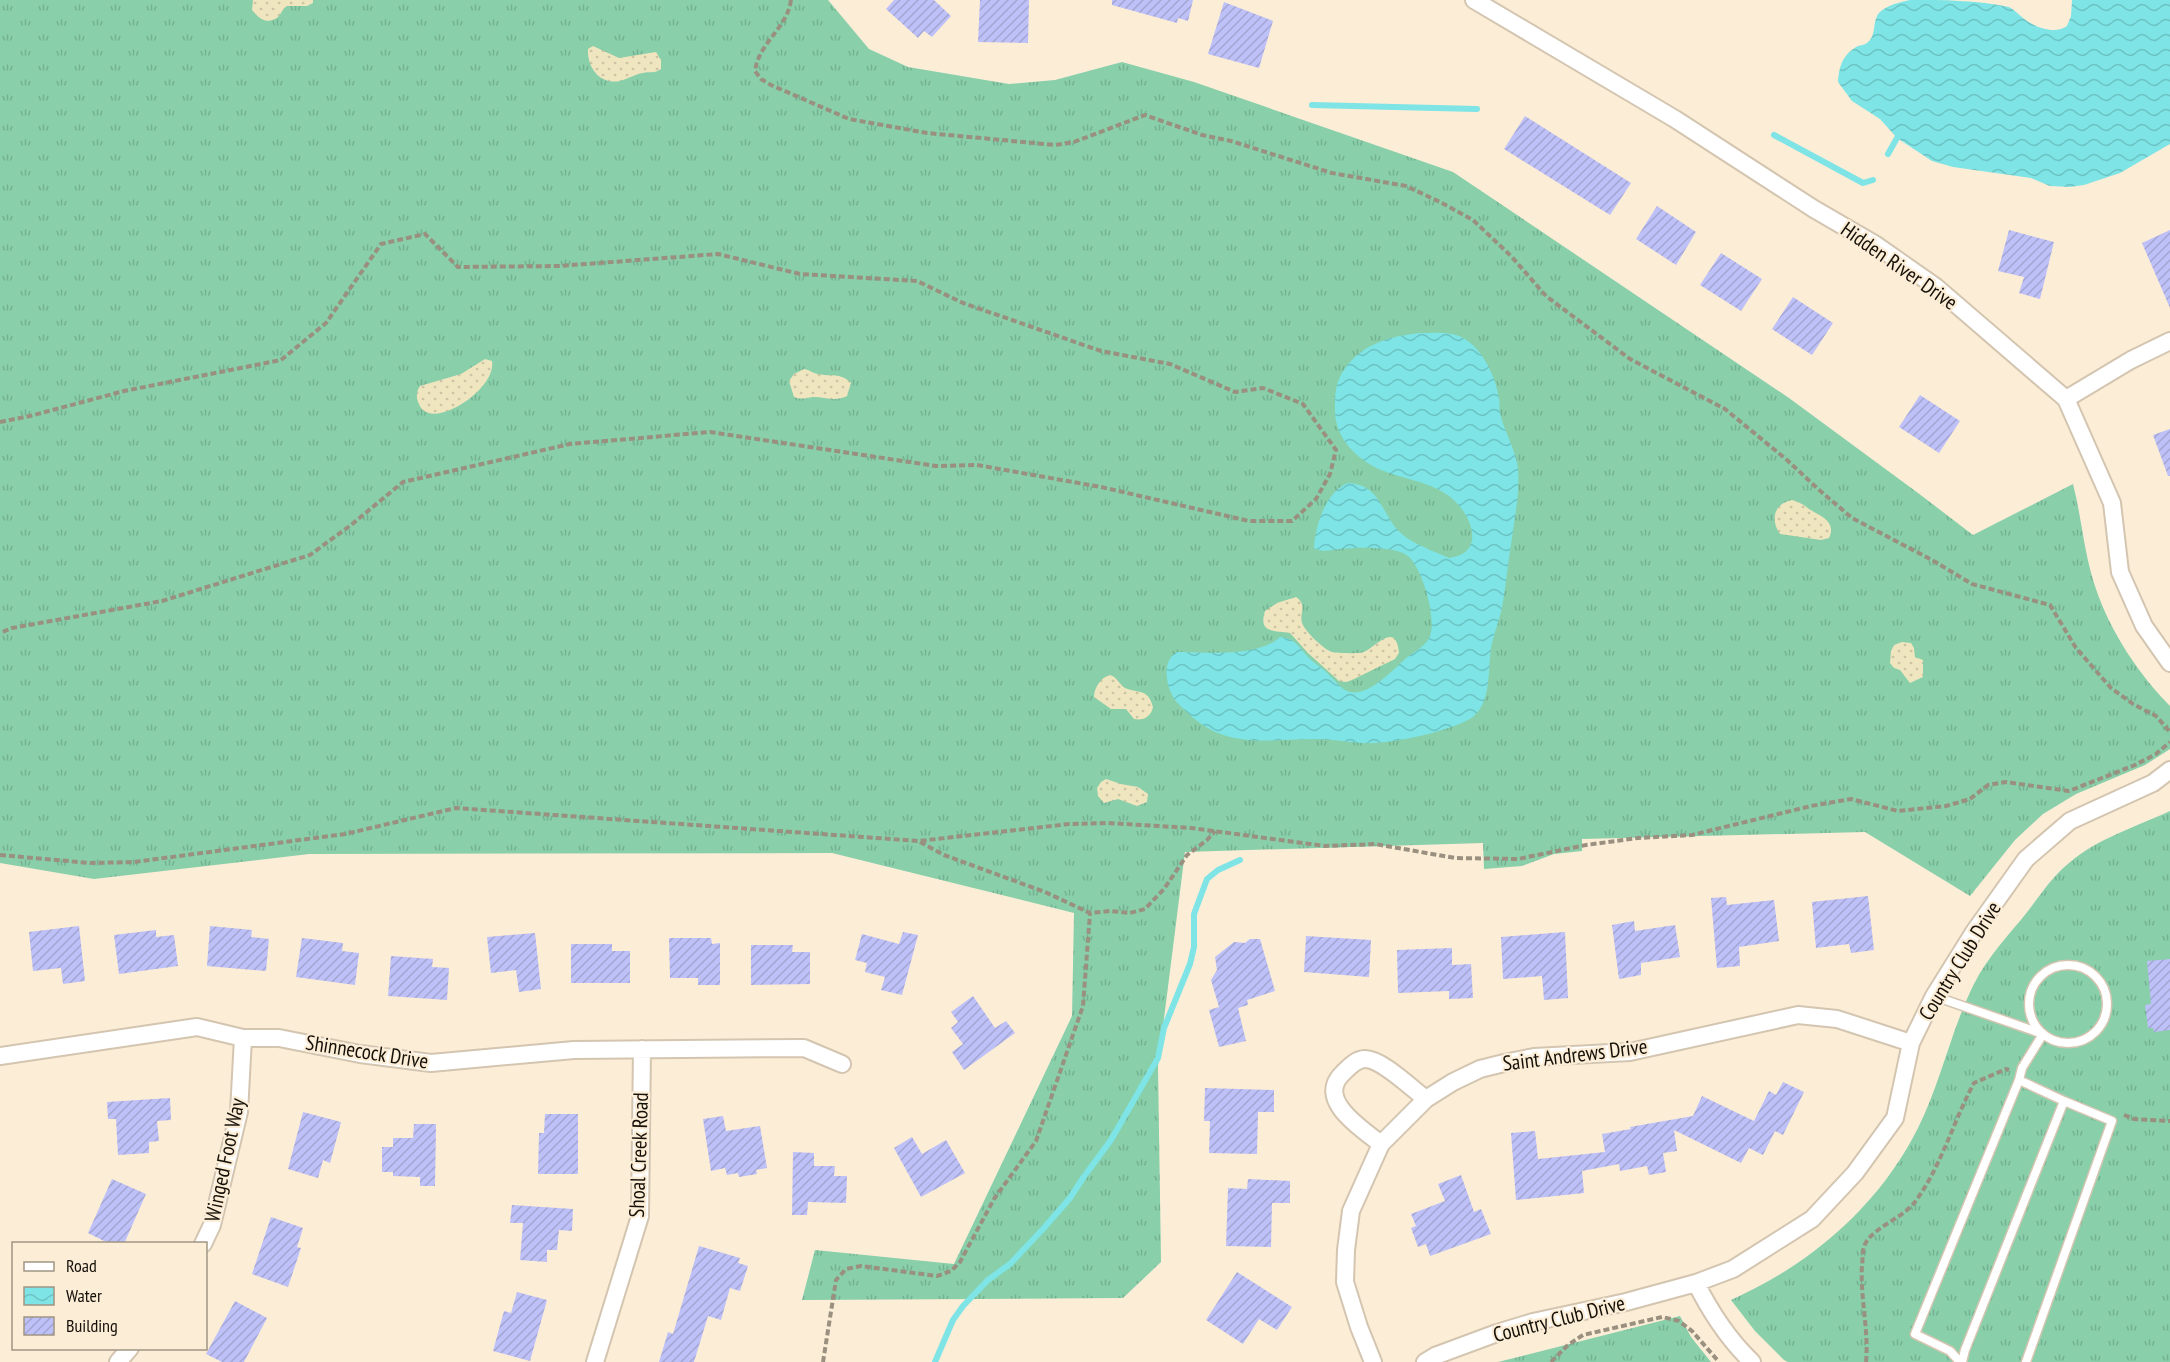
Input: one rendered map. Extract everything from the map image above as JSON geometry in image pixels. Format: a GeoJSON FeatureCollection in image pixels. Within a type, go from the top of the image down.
{"type":"FeatureCollection","features":[{"type":"Feature","properties":{"kind":"street","name":"Hidden River Drive"},"geometry":{"type":"LineString","coordinates":[[1474,0],[1675,119],[1814,210],[1876,245],[1936,287],[2066,399],[2112,503],[2120,572],[2144,626],[2170,663]]}},
{"type":"Feature","properties":{"kind":"street"},"geometry":{"type":"LineString","coordinates":[[2066,399],[2131,360],[2170,341]]}},
{"type":"Feature","properties":{"kind":"street","name":"Country Club Drive"},"geometry":{"type":"LineString","coordinates":[[1425,1362],[1456,1348],[1524,1325],[1696,1284],[1733,1269],[1812,1219],[1855,1173],[1895,1118],[1911,1043],[1934,996],[1974,932],[2026,859],[2070,821],[2153,783],[2170,770]]}},
{"type":"Feature","properties":{"kind":"street","name":"Saint Andrews Drive"},"geometry":{"type":"LineString","coordinates":[[1373,1362],[1345,1282],[1351,1211],[1381,1144],[1426,1100],[1462,1078],[1480,1069],[1534,1057],[1630,1052],[1798,1015],[1837,1019],[1911,1043]]}},
{"type":"Feature","properties":{"kind":"street","name":"Shinnecock Drive"},"geometry":{"type":"LineString","coordinates":[[0,1056],[197,1027],[243,1038],[279,1038],[360,1054],[431,1064],[574,1050],[804,1048],[842,1064]]}},
{"type":"Feature","properties":{"kind":"street","name":"Winged Foot Way"},"geometry":{"type":"LineString","coordinates":[[203,1242],[212,1225],[239,1112],[243,1038]]}},
{"type":"Feature","properties":{"kind":"street","name":"Shoal Creek Road"},"geometry":{"type":"LineString","coordinates":[[595,1362],[640,1216],[642,1049]]}},
{"type":"Feature","properties":{"kind":"street"},"geometry":{"type":"LineString","coordinates":[[1381,1144],[1352,1121],[1334,1096],[1336,1080],[1350,1065],[1365,1059],[1382,1064],[1426,1100]]}},
{"type":"Feature","properties":{"kind":"street"},"geometry":{"type":"LineString","coordinates":[[1696,1284],[1710,1311],[1738,1349],[1752,1362]]}},
{"type":"Feature","properties":{"kind":"street"},"geometry":{"type":"LineString","coordinates":[[118,1362],[128,1350]]}},
{"type":"Feature","properties":{"kind":"lane"},"geometry":{"type":"LineString","coordinates":[[1934,996],[2043,1034],[2054,1041],[2068,1043],[2081,1041],[2101,1026],[2108,1001],[2098,978],[2089,970],[2077,965],[2064,965],[2052,968],[2041,975],[2030,997],[2030,1011],[2034,1023],[2043,1034]]}},
{"type":"Feature","properties":{"kind":"lane"},"geometry":{"type":"LineString","coordinates":[[2043,1034],[2022,1068],[1914,1334],[1950,1351],[1961,1362],[2064,1101]]}},
{"type":"Feature","properties":{"kind":"lane"},"geometry":{"type":"LineString","coordinates":[[2019,1080],[2112,1121],[2026,1362]]}},
{"type":"Feature","properties":{"kind":"path"},"geometry":{"type":"LineString","coordinates":[[791,0],[789,12],[757,58],[755,71],[761,79],[771,85],[849,119],[927,133],[1055,145],[1074,142],[1145,115],[1202,135],[1231,141],[1332,173],[1406,186],[1459,211],[1473,220],[1503,249],[1546,296],[1630,359],[1725,409],[1852,518],[1972,584],[2050,604],[2076,648],[2111,688],[2133,704],[2156,716],[2170,732]]}},
{"type":"Feature","properties":{"kind":"path"},"geometry":{"type":"LineString","coordinates":[[0,422],[124,390],[281,360],[326,323],[381,244],[425,234],[458,267],[559,266],[718,254],[800,274],[917,280],[963,303],[1101,351],[1170,364],[1235,392],[1263,387],[1303,404],[1336,450],[1330,474],[1316,499],[1300,514],[1292,521],[1260,521],[1225,517],[1101,487],[977,465],[936,466],[710,432],[570,444],[403,482],[310,555],[162,601],[12,628],[0,633]]}},
{"type":"Feature","properties":{"kind":"path"},"geometry":{"type":"LineString","coordinates":[[0,855],[90,863],[134,862],[345,834],[456,808],[919,842],[1068,824],[1108,823],[1215,831],[1325,846],[1375,844],[1455,858],[1518,859],[1586,845],[1638,838],[1692,835],[1811,806],[1851,799],[1898,811],[1946,806],[1970,799],[1988,785],[2006,782],[2069,791],[2135,765],[2156,754],[2170,742]]}},
{"type":"Feature","properties":{"kind":"path"},"geometry":{"type":"LineString","coordinates":[[919,842],[944,855],[1045,892],[1090,913],[1110,911],[1130,913],[1144,909],[1164,889],[1187,855],[1215,831]]}},
{"type":"Feature","properties":{"kind":"path"},"geometry":{"type":"LineString","coordinates":[[823,1362],[836,1280],[846,1269],[861,1266],[937,1276],[951,1271],[960,1262],[994,1199],[1036,1141],[1083,1006],[1090,913]]}},
{"type":"Feature","properties":{"kind":"path"},"geometry":{"type":"LineString","coordinates":[[1551,1362],[1568,1345],[1583,1335],[1662,1317],[1679,1321],[1692,1331],[1719,1362]]}},
{"type":"Feature","properties":{"kind":"green space"},"geometry":{"type":"Polygon","coordinates":[[[0,0],[828,0],[869,49],[908,67],[1009,84],[1055,80],[1122,62],[1194,82],[1453,172],[1789,398],[1973,535],[2073,484],[2089,563],[2102,605],[2127,652],[2147,681],[2170,706],[2170,749],[2145,765],[2076,794],[2043,814],[2015,840],[1970,896],[1865,832],[1582,839],[1582,851],[1554,854],[1522,866],[1484,869],[1483,843],[1185,852],[1158,1066],[1161,1262],[1123,1298],[802,1300],[815,1250],[954,1264],[1072,1016],[1074,913],[832,853],[309,854],[94,879],[0,863],[0,0]]]}},
{"type":"Feature","properties":{"kind":"green space"},"geometry":{"type":"Polygon","coordinates":[[[2170,811],[2170,1362],[1788,1362],[1784,1360],[1755,1331],[1731,1300],[1760,1286],[1815,1251],[1863,1207],[1883,1183],[1918,1128],[1974,984],[1992,955],[2052,880],[2080,854],[2170,811]]]}},
{"type":"Feature","properties":{"kind":"green space"},"geometry":{"type":"Polygon","coordinates":[[[1680,1316],[1691,1337],[1711,1362],[1498,1362],[1680,1316]]]}},
{"type":"Feature","properties":{"kind":"sand"},"geometry":{"type":"Polygon","coordinates":[[[253,0],[313,0],[313,3],[307,6],[287,6],[278,17],[267,21],[252,10],[253,0]]]}},
{"type":"Feature","properties":{"kind":"sand"},"geometry":{"type":"Polygon","coordinates":[[[593,46],[619,58],[656,52],[661,60],[661,69],[637,74],[620,81],[606,80],[592,69],[588,49],[593,46]]]}},
{"type":"Feature","properties":{"kind":"sand"},"geometry":{"type":"Polygon","coordinates":[[[485,359],[492,361],[491,372],[474,395],[448,411],[435,414],[425,412],[417,400],[420,386],[461,374],[485,359]]]}},
{"type":"Feature","properties":{"kind":"sand"},"geometry":{"type":"Polygon","coordinates":[[[804,369],[816,374],[839,376],[847,380],[851,383],[847,396],[834,399],[794,397],[789,381],[794,374],[804,369]]]}},
{"type":"Feature","properties":{"kind":"sand"},"geometry":{"type":"Polygon","coordinates":[[[1792,500],[1803,504],[1829,523],[1831,532],[1829,538],[1821,540],[1780,534],[1775,523],[1776,513],[1781,505],[1792,500]]]}},
{"type":"Feature","properties":{"kind":"sand"},"geometry":{"type":"Polygon","coordinates":[[[1296,597],[1302,603],[1302,623],[1328,650],[1338,653],[1362,653],[1390,637],[1394,638],[1399,653],[1395,659],[1352,680],[1339,681],[1290,633],[1269,630],[1264,624],[1265,611],[1277,603],[1296,597]]]}},
{"type":"Feature","properties":{"kind":"sand"},"geometry":{"type":"Polygon","coordinates":[[[1902,642],[1911,643],[1915,657],[1923,660],[1923,677],[1910,683],[1900,670],[1894,668],[1890,663],[1894,645],[1902,642]]]}},
{"type":"Feature","properties":{"kind":"sand"},"geometry":{"type":"Polygon","coordinates":[[[1110,675],[1125,688],[1146,694],[1153,707],[1148,716],[1143,719],[1134,719],[1126,709],[1111,709],[1094,697],[1099,683],[1110,675]]]}},
{"type":"Feature","properties":{"kind":"sand"},"geometry":{"type":"Polygon","coordinates":[[[1106,779],[1138,787],[1148,794],[1147,802],[1137,806],[1118,799],[1104,803],[1098,796],[1097,788],[1106,779]]]}},
{"type":"Feature","properties":{"kind":"water"},"geometry":{"type":"Polygon","coordinates":[[[1910,0],[1947,0],[2009,7],[2033,24],[2045,29],[2057,30],[2067,26],[2071,16],[2072,0],[2170,0],[2170,144],[2120,173],[2084,185],[2070,187],[2050,186],[2031,178],[1953,167],[1932,161],[1897,138],[1880,119],[1852,101],[1838,82],[1843,61],[1853,49],[1870,40],[1879,13],[1890,6],[1910,0]]]}},
{"type":"Feature","properties":{"kind":"water"},"geometry":{"type":"Polygon","coordinates":[[[1420,333],[1452,334],[1470,342],[1478,350],[1494,379],[1502,420],[1515,454],[1518,469],[1517,498],[1504,595],[1492,643],[1487,691],[1480,709],[1474,716],[1455,726],[1411,738],[1374,743],[1316,739],[1248,740],[1217,733],[1202,725],[1172,695],[1167,681],[1167,668],[1172,656],[1177,652],[1245,651],[1270,644],[1280,637],[1285,638],[1296,644],[1341,687],[1350,692],[1357,692],[1379,682],[1424,645],[1430,637],[1432,624],[1429,603],[1418,570],[1408,556],[1395,550],[1376,548],[1324,551],[1314,548],[1323,510],[1334,493],[1348,483],[1360,485],[1369,490],[1398,531],[1417,544],[1449,558],[1462,554],[1469,548],[1472,529],[1462,509],[1454,501],[1431,486],[1381,470],[1363,460],[1348,446],[1338,428],[1335,399],[1337,386],[1349,363],[1357,355],[1376,344],[1420,333]]]}},
{"type":"Feature","properties":{"kind":"building"},"geometry":{"type":"Polygon","coordinates":[[[894,0],[934,0],[951,16],[932,37],[924,31],[918,38],[886,9],[894,0]]]}},
{"type":"Feature","properties":{"kind":"building"},"geometry":{"type":"Polygon","coordinates":[[[980,0],[1029,0],[1028,43],[978,42],[980,0]]]}},
{"type":"Feature","properties":{"kind":"building"},"geometry":{"type":"Polygon","coordinates":[[[1112,0],[1193,0],[1188,21],[1178,18],[1177,23],[1112,5],[1112,0]]]}},
{"type":"Feature","properties":{"kind":"building"},"geometry":{"type":"Polygon","coordinates":[[[1224,2],[1273,21],[1259,68],[1208,54],[1224,2]]]}},
{"type":"Feature","properties":{"kind":"building"},"geometry":{"type":"Polygon","coordinates":[[[1525,116],[1631,183],[1610,215],[1504,149],[1525,116]]]}},
{"type":"Feature","properties":{"kind":"building"},"geometry":{"type":"Polygon","coordinates":[[[1657,206],[1696,232],[1676,265],[1636,239],[1657,206]]]}},
{"type":"Feature","properties":{"kind":"building"},"geometry":{"type":"Polygon","coordinates":[[[2009,230],[2054,242],[2040,299],[2019,293],[2024,277],[1998,271],[2009,230]]]}},
{"type":"Feature","properties":{"kind":"building"},"geometry":{"type":"Polygon","coordinates":[[[2170,230],[2170,308],[2142,243],[2170,230]]]}},
{"type":"Feature","properties":{"kind":"building"},"geometry":{"type":"Polygon","coordinates":[[[1721,253],[1762,279],[1741,311],[1700,285],[1721,253]]]}},
{"type":"Feature","properties":{"kind":"building"},"geometry":{"type":"Polygon","coordinates":[[[1793,297],[1833,323],[1812,355],[1772,329],[1793,297]]]}},
{"type":"Feature","properties":{"kind":"building"},"geometry":{"type":"Polygon","coordinates":[[[1920,395],[1960,421],[1939,453],[1899,427],[1920,395]]]}},
{"type":"Feature","properties":{"kind":"building"},"geometry":{"type":"Polygon","coordinates":[[[2170,429],[2170,476],[2168,476],[2153,435],[2170,429]]]}},
{"type":"Feature","properties":{"kind":"building"},"geometry":{"type":"Polygon","coordinates":[[[1868,896],[1874,950],[1851,953],[1849,944],[1816,948],[1812,902],[1868,896]]]}},
{"type":"Feature","properties":{"kind":"building"},"geometry":{"type":"Polygon","coordinates":[[[1726,897],[1727,905],[1774,900],[1779,941],[1739,947],[1740,966],[1717,968],[1711,898],[1726,897]]]}},
{"type":"Feature","properties":{"kind":"building"},"geometry":{"type":"Polygon","coordinates":[[[1634,921],[1635,931],[1675,925],[1680,957],[1641,963],[1641,975],[1619,979],[1612,925],[1634,921]]]}},
{"type":"Feature","properties":{"kind":"building"},"geometry":{"type":"Polygon","coordinates":[[[79,926],[85,981],[63,984],[61,968],[33,971],[29,932],[79,926]]]}},
{"type":"Feature","properties":{"kind":"building"},"geometry":{"type":"Polygon","coordinates":[[[210,926],[252,930],[251,937],[269,939],[266,971],[207,966],[210,926]]]}},
{"type":"Feature","properties":{"kind":"building"},"geometry":{"type":"Polygon","coordinates":[[[156,930],[156,937],[174,935],[178,966],[119,974],[114,935],[156,930]]]}},
{"type":"Feature","properties":{"kind":"building"},"geometry":{"type":"Polygon","coordinates":[[[903,932],[918,935],[902,995],[881,990],[885,977],[865,972],[867,963],[855,960],[862,934],[899,944],[903,932]]]}},
{"type":"Feature","properties":{"kind":"building"},"geometry":{"type":"Polygon","coordinates":[[[1565,932],[1568,998],[1544,1000],[1542,976],[1503,979],[1501,937],[1565,932]]]}},
{"type":"Feature","properties":{"kind":"building"},"geometry":{"type":"Polygon","coordinates":[[[535,933],[541,989],[519,992],[516,970],[491,973],[487,937],[535,933]]]}},
{"type":"Feature","properties":{"kind":"building"},"geometry":{"type":"Polygon","coordinates":[[[1306,936],[1371,940],[1369,977],[1304,972],[1306,936]]]}},
{"type":"Feature","properties":{"kind":"building"},"geometry":{"type":"Polygon","coordinates":[[[302,938],[343,943],[342,951],[359,953],[355,985],[296,977],[302,938]]]}},
{"type":"Feature","properties":{"kind":"building"},"geometry":{"type":"Polygon","coordinates":[[[669,938],[711,938],[712,944],[720,943],[720,985],[698,985],[698,978],[670,978],[669,938]]]}},
{"type":"Feature","properties":{"kind":"building"},"geometry":{"type":"Polygon","coordinates":[[[1250,939],[1260,939],[1275,991],[1247,1000],[1248,1005],[1238,1008],[1246,1041],[1219,1047],[1209,1010],[1219,1007],[1211,980],[1217,970],[1215,957],[1234,942],[1245,943],[1250,939]]]}},
{"type":"Feature","properties":{"kind":"building"},"geometry":{"type":"Polygon","coordinates":[[[571,944],[612,944],[612,951],[630,951],[630,983],[571,983],[571,944]]]}},
{"type":"Feature","properties":{"kind":"building"},"geometry":{"type":"Polygon","coordinates":[[[751,945],[793,945],[792,952],[810,952],[810,984],[751,985],[751,945]]]}},
{"type":"Feature","properties":{"kind":"building"},"geometry":{"type":"Polygon","coordinates":[[[1452,948],[1452,965],[1471,964],[1473,998],[1449,999],[1449,991],[1398,993],[1397,950],[1452,948]]]}},
{"type":"Feature","properties":{"kind":"building"},"geometry":{"type":"Polygon","coordinates":[[[391,956],[433,959],[432,967],[449,968],[447,1000],[388,996],[391,956]]]}},
{"type":"Feature","properties":{"kind":"building"},"geometry":{"type":"Polygon","coordinates":[[[2170,959],[2170,1030],[2154,1032],[2153,1028],[2148,1028],[2145,1005],[2151,1004],[2147,961],[2170,959]]]}},
{"type":"Feature","properties":{"kind":"building"},"geometry":{"type":"Polygon","coordinates":[[[973,996],[995,1028],[1006,1021],[1015,1033],[964,1070],[952,1052],[963,1044],[951,1028],[958,1022],[951,1012],[973,996]]]}},
{"type":"Feature","properties":{"kind":"building"},"geometry":{"type":"Polygon","coordinates":[[[1783,1082],[1804,1092],[1783,1135],[1775,1131],[1763,1155],[1749,1148],[1741,1163],[1674,1130],[1677,1151],[1663,1153],[1666,1172],[1649,1175],[1647,1166],[1620,1171],[1619,1164],[1582,1171],[1584,1193],[1516,1200],[1511,1133],[1535,1131],[1538,1159],[1605,1152],[1602,1134],[1693,1116],[1702,1096],[1754,1121],[1769,1091],[1776,1095],[1783,1082]]]}},
{"type":"Feature","properties":{"kind":"building"},"geometry":{"type":"Polygon","coordinates":[[[1205,1088],[1274,1090],[1274,1112],[1258,1112],[1257,1154],[1209,1153],[1210,1121],[1204,1121],[1205,1088]]]}},
{"type":"Feature","properties":{"kind":"building"},"geometry":{"type":"Polygon","coordinates":[[[170,1098],[171,1120],[157,1121],[159,1141],[149,1142],[149,1153],[118,1155],[116,1119],[108,1119],[107,1102],[170,1098]]]}},
{"type":"Feature","properties":{"kind":"building"},"geometry":{"type":"Polygon","coordinates":[[[303,1112],[341,1122],[330,1163],[323,1160],[318,1178],[288,1169],[303,1112]]]}},
{"type":"Feature","properties":{"kind":"building"},"geometry":{"type":"Polygon","coordinates":[[[545,1114],[578,1114],[578,1174],[538,1174],[539,1133],[544,1133],[545,1114]]]}},
{"type":"Feature","properties":{"kind":"building"},"geometry":{"type":"Polygon","coordinates":[[[723,1116],[726,1131],[760,1126],[767,1168],[756,1170],[757,1174],[739,1177],[738,1173],[727,1175],[725,1168],[711,1171],[703,1119],[723,1116]]]}},
{"type":"Feature","properties":{"kind":"building"},"geometry":{"type":"Polygon","coordinates":[[[414,1124],[436,1124],[435,1186],[420,1186],[420,1177],[393,1176],[393,1172],[382,1172],[382,1147],[393,1147],[393,1138],[413,1138],[414,1124]]]}},
{"type":"Feature","properties":{"kind":"building"},"geometry":{"type":"Polygon","coordinates":[[[912,1137],[922,1154],[946,1140],[965,1173],[921,1197],[894,1148],[912,1137]]]}},
{"type":"Feature","properties":{"kind":"building"},"geometry":{"type":"Polygon","coordinates":[[[793,1152],[814,1153],[814,1166],[835,1166],[834,1176],[847,1176],[846,1203],[808,1202],[807,1215],[792,1215],[793,1152]]]}},
{"type":"Feature","properties":{"kind":"building"},"geometry":{"type":"Polygon","coordinates":[[[1461,1175],[1474,1212],[1481,1209],[1491,1234],[1430,1256],[1426,1244],[1418,1247],[1411,1228],[1416,1226],[1411,1214],[1445,1201],[1438,1184],[1461,1175]]]}},
{"type":"Feature","properties":{"kind":"building"},"geometry":{"type":"Polygon","coordinates":[[[112,1179],[146,1194],[125,1242],[106,1242],[88,1233],[112,1179]]]}},
{"type":"Feature","properties":{"kind":"building"},"geometry":{"type":"Polygon","coordinates":[[[1248,1179],[1290,1181],[1290,1203],[1272,1203],[1271,1247],[1226,1246],[1228,1188],[1247,1189],[1248,1179]]]}},
{"type":"Feature","properties":{"kind":"building"},"geometry":{"type":"Polygon","coordinates":[[[512,1205],[573,1209],[572,1231],[559,1230],[557,1250],[547,1250],[547,1262],[520,1260],[523,1223],[510,1223],[512,1205]]]}},
{"type":"Feature","properties":{"kind":"building"},"geometry":{"type":"Polygon","coordinates":[[[271,1217],[303,1228],[297,1247],[301,1248],[288,1287],[252,1274],[271,1217]]]}},
{"type":"Feature","properties":{"kind":"building"},"geometry":{"type":"Polygon","coordinates":[[[699,1246],[740,1258],[738,1263],[748,1266],[740,1291],[730,1288],[721,1320],[708,1316],[694,1362],[659,1362],[668,1332],[673,1334],[699,1246]]]}},
{"type":"Feature","properties":{"kind":"building"},"geometry":{"type":"Polygon","coordinates":[[[1237,1272],[1292,1307],[1277,1330],[1259,1319],[1243,1344],[1206,1320],[1237,1272]]]}},
{"type":"Feature","properties":{"kind":"building"},"geometry":{"type":"Polygon","coordinates":[[[517,1292],[547,1300],[530,1361],[493,1351],[504,1311],[511,1313],[517,1292]]]}},
{"type":"Feature","properties":{"kind":"building"},"geometry":{"type":"Polygon","coordinates":[[[235,1301],[267,1318],[244,1362],[222,1362],[206,1354],[235,1301]]]}},
{"type":"Feature","properties":{"kind":"waterway"},"geometry":{"type":"LineString","coordinates":[[1312,105],[1477,109]]}},
{"type":"Feature","properties":{"kind":"waterway"},"geometry":{"type":"LineString","coordinates":[[1774,135],[1863,183],[1873,180]]}},
{"type":"Feature","properties":{"kind":"waterway"},"geometry":{"type":"LineString","coordinates":[[1888,154],[1897,138]]}},
{"type":"Feature","properties":{"kind":"waterway"},"geometry":{"type":"LineString","coordinates":[[935,1362],[953,1320],[963,1306],[988,1280],[1010,1264],[1043,1229],[1070,1198],[1111,1140],[1158,1058],[1164,1028],[1190,964],[1194,947],[1194,914],[1207,879],[1218,870],[1240,860]]}}]}
